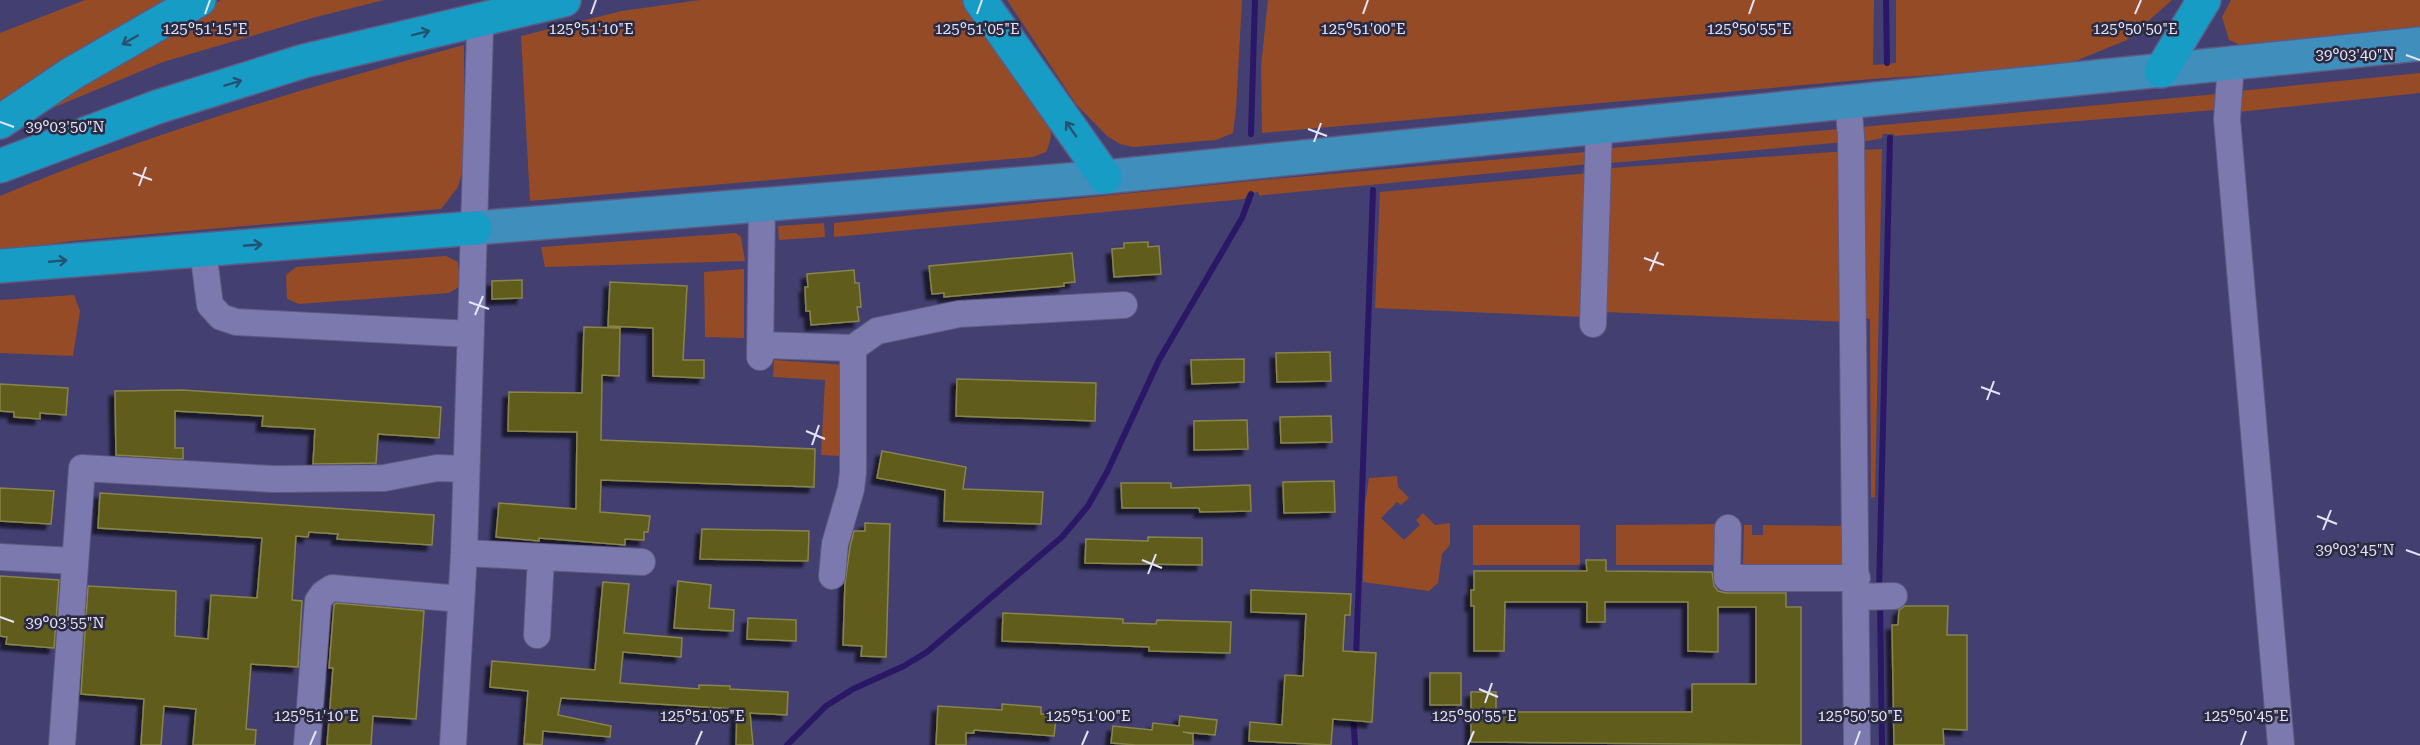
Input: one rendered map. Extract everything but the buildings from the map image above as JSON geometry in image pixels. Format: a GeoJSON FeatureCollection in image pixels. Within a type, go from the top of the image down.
{"type":"FeatureCollection","features":[{"type":"Feature","properties":{"kind":"highway"},"geometry":{"type":"LineString","coordinates":[[0,122],[71,74],[199,0]]}},
{"type":"Feature","properties":{"kind":"highway"},"geometry":{"type":"LineString","coordinates":[[0,146],[142,91],[295,41],[461,0]]}},
{"type":"Feature","properties":{"kind":"highway"},"geometry":{"type":"LineString","coordinates":[[0,166],[157,107],[304,61],[564,0]]}},
{"type":"Feature","properties":{"kind":"highway"},"geometry":{"type":"LineString","coordinates":[[980,0],[1104,177]]}},
{"type":"Feature","properties":{"kind":"highway"},"geometry":{"type":"LineString","coordinates":[[2161,70],[2204,0]]}},
{"type":"Feature","properties":{"kind":"highway"},"geometry":{"type":"LineString","coordinates":[[0,266],[475,228]]}},
{"type":"Feature","properties":{"kind":"main road"},"geometry":{"type":"LineString","coordinates":[[475,228],[1104,177],[2420,44]]}},
{"type":"Feature","properties":{"kind":"street"},"geometry":{"type":"LineString","coordinates":[[458,745],[480,31]]}},
{"type":"Feature","properties":{"kind":"street"},"geometry":{"type":"LineString","coordinates":[[2231,64],[2227,119],[2281,745]]}},
{"type":"Feature","properties":{"kind":"street"},"geometry":{"type":"LineString","coordinates":[[1848,101],[1874,593],[1857,745]]}},
{"type":"Feature","properties":{"kind":"street"},"geometry":{"type":"LineString","coordinates":[[1593,324],[1599,128]]}},
{"type":"Feature","properties":{"kind":"street"},"geometry":{"type":"LineString","coordinates":[[762,204],[760,351],[853,348],[877,331],[959,314],[1124,305]]}},
{"type":"Feature","properties":{"kind":"street"},"geometry":{"type":"LineString","coordinates":[[203,249],[210,306],[221,317],[229,320],[471,334]]}},
{"type":"Feature","properties":{"kind":"street"},"geometry":{"type":"LineString","coordinates":[[832,576],[835,544],[851,489],[853,472],[853,348]]}},
{"type":"Feature","properties":{"kind":"street"},"geometry":{"type":"LineString","coordinates":[[62,745],[82,468],[273,479],[384,478],[437,468],[465,469]]}},
{"type":"Feature","properties":{"kind":"street"},"geometry":{"type":"LineString","coordinates":[[1728,528],[1727,578],[1874,593]]}},
{"type":"Feature","properties":{"kind":"street"},"geometry":{"type":"LineString","coordinates":[[464,554],[642,562]]}},
{"type":"Feature","properties":{"kind":"street"},"geometry":{"type":"LineString","coordinates":[[0,557],[74,561]]}},
{"type":"Feature","properties":{"kind":"street"},"geometry":{"type":"LineString","coordinates":[[537,635],[541,558]]}},
{"type":"Feature","properties":{"kind":"street"},"geometry":{"type":"LineString","coordinates":[[307,745],[318,601],[323,594],[332,588],[461,600]]}},
{"type":"Feature","properties":{"kind":"shaded area"},"geometry":{"type":"Polygon","coordinates":[[[85,0],[184,0],[0,108],[0,33],[85,0]]]}},
{"type":"Feature","properties":{"kind":"shaded area"},"geometry":{"type":"Polygon","coordinates":[[[221,0],[384,0],[316,17],[163,62],[2,129],[221,0]]]}},
{"type":"Feature","properties":{"kind":"shaded area"},"geometry":{"type":"Polygon","coordinates":[[[700,0],[963,0],[1046,113],[1051,132],[1046,152],[1033,157],[530,201],[521,36],[622,11],[700,0]]]}},
{"type":"Feature","properties":{"kind":"shaded area"},"geometry":{"type":"Polygon","coordinates":[[[1007,0],[1242,0],[1233,133],[1216,140],[1133,147],[1120,144],[1107,136],[1076,104],[1007,0]]]}},
{"type":"Feature","properties":{"kind":"shaded area"},"geometry":{"type":"Polygon","coordinates":[[[1268,0],[1874,0],[1873,65],[1896,63],[1896,0],[2172,0],[2127,40],[2063,66],[1872,79],[1262,133],[1261,66],[1268,0]]]}},
{"type":"Feature","properties":{"kind":"shaded area"},"geometry":{"type":"Polygon","coordinates":[[[2231,0],[2420,0],[2420,29],[2241,45],[2229,40],[2222,17],[2231,0]]]}},
{"type":"Feature","properties":{"kind":"shaded area"},"geometry":{"type":"Polygon","coordinates":[[[464,45],[464,166],[458,187],[441,209],[71,241],[0,252],[0,196],[114,152],[229,113],[346,77],[464,45]]]}},
{"type":"Feature","properties":{"kind":"shaded area"},"geometry":{"type":"Polygon","coordinates":[[[2420,73],[2420,93],[2239,112],[2239,91],[2420,73]]]}},
{"type":"Feature","properties":{"kind":"shaded area"},"geometry":{"type":"Polygon","coordinates":[[[2217,94],[2215,110],[1895,136],[1883,134],[1882,138],[1862,142],[1862,127],[2217,94]]]}},
{"type":"Feature","properties":{"kind":"shaded area"},"geometry":{"type":"Polygon","coordinates":[[[1840,129],[1846,142],[1611,163],[1612,148],[1840,129]]]}},
{"type":"Feature","properties":{"kind":"shaded area"},"geometry":{"type":"Polygon","coordinates":[[[1882,149],[1875,497],[1871,498],[1870,319],[1864,318],[1862,150],[1882,149]]]}},
{"type":"Feature","properties":{"kind":"shaded area"},"geometry":{"type":"Polygon","coordinates":[[[1846,151],[1848,322],[1605,312],[1611,168],[1846,151]]]}},
{"type":"Feature","properties":{"kind":"shaded area"},"geometry":{"type":"Polygon","coordinates":[[[1585,152],[1589,155],[1590,164],[1260,196],[1258,192],[1248,194],[1244,199],[834,237],[834,223],[1262,180],[1585,152]]]}},
{"type":"Feature","properties":{"kind":"shaded area"},"geometry":{"type":"Polygon","coordinates":[[[1589,173],[1584,317],[1375,308],[1380,192],[1589,173]]]}},
{"type":"Feature","properties":{"kind":"shaded area"},"geometry":{"type":"Polygon","coordinates":[[[824,223],[825,237],[779,240],[778,226],[824,223]]]}},
{"type":"Feature","properties":{"kind":"shaded area"},"geometry":{"type":"Polygon","coordinates":[[[736,233],[741,237],[745,261],[545,267],[541,247],[736,233]]]}},
{"type":"Feature","properties":{"kind":"shaded area"},"geometry":{"type":"Polygon","coordinates":[[[446,256],[458,262],[460,286],[449,293],[299,304],[287,299],[286,275],[296,267],[446,256]]]}},
{"type":"Feature","properties":{"kind":"shaded area"},"geometry":{"type":"Polygon","coordinates":[[[744,269],[744,338],[705,337],[704,272],[744,269]]]}},
{"type":"Feature","properties":{"kind":"shaded area"},"geometry":{"type":"Polygon","coordinates":[[[74,295],[80,311],[73,356],[0,353],[0,300],[74,295]]]}},
{"type":"Feature","properties":{"kind":"shaded area"},"geometry":{"type":"Polygon","coordinates":[[[774,360],[846,365],[840,456],[821,455],[825,380],[773,377],[774,360]]]}},
{"type":"Feature","properties":{"kind":"shaded area"},"geometry":{"type":"Polygon","coordinates":[[[1397,476],[1398,487],[1409,498],[1401,505],[1397,502],[1381,518],[1404,540],[1420,525],[1416,520],[1423,513],[1435,525],[1450,523],[1450,545],[1442,554],[1438,583],[1429,591],[1363,582],[1365,504],[1369,478],[1397,476]]]}},
{"type":"Feature","properties":{"kind":"shaded area"},"geometry":{"type":"Polygon","coordinates":[[[1722,524],[1722,565],[1616,565],[1616,525],[1722,524]]]}},
{"type":"Feature","properties":{"kind":"shaded area"},"geometry":{"type":"Polygon","coordinates":[[[1473,525],[1580,525],[1580,565],[1473,565],[1473,525]]]}},
{"type":"Feature","properties":{"kind":"shaded area"},"geometry":{"type":"Polygon","coordinates":[[[1744,525],[1752,525],[1752,535],[1763,535],[1763,525],[1850,526],[1849,567],[1743,565],[1744,525]]]}},
{"type":"Feature","properties":{"kind":"waterway"},"geometry":{"type":"LineString","coordinates":[[1251,134],[1255,0]]}},
{"type":"Feature","properties":{"kind":"waterway"},"geometry":{"type":"LineString","coordinates":[[1886,0],[1887,63]]}},
{"type":"Feature","properties":{"kind":"waterway"},"geometry":{"type":"LineString","coordinates":[[1879,591],[1890,138]]}},
{"type":"Feature","properties":{"kind":"waterway"},"geometry":{"type":"LineString","coordinates":[[1356,658],[1373,190]]}},
{"type":"Feature","properties":{"kind":"waterway"},"geometry":{"type":"LineString","coordinates":[[787,745],[826,706],[853,689],[904,666],[927,652],[1062,537],[1088,506],[1107,472],[1159,360],[1242,218],[1251,194]]}},
{"type":"Feature","properties":{"kind":"waterway"},"geometry":{"type":"LineString","coordinates":[[1880,602],[1882,745]]}},
{"type":"Feature","properties":{"kind":"waterway"},"geometry":{"type":"LineString","coordinates":[[1353,713],[1355,745]]}}]}
